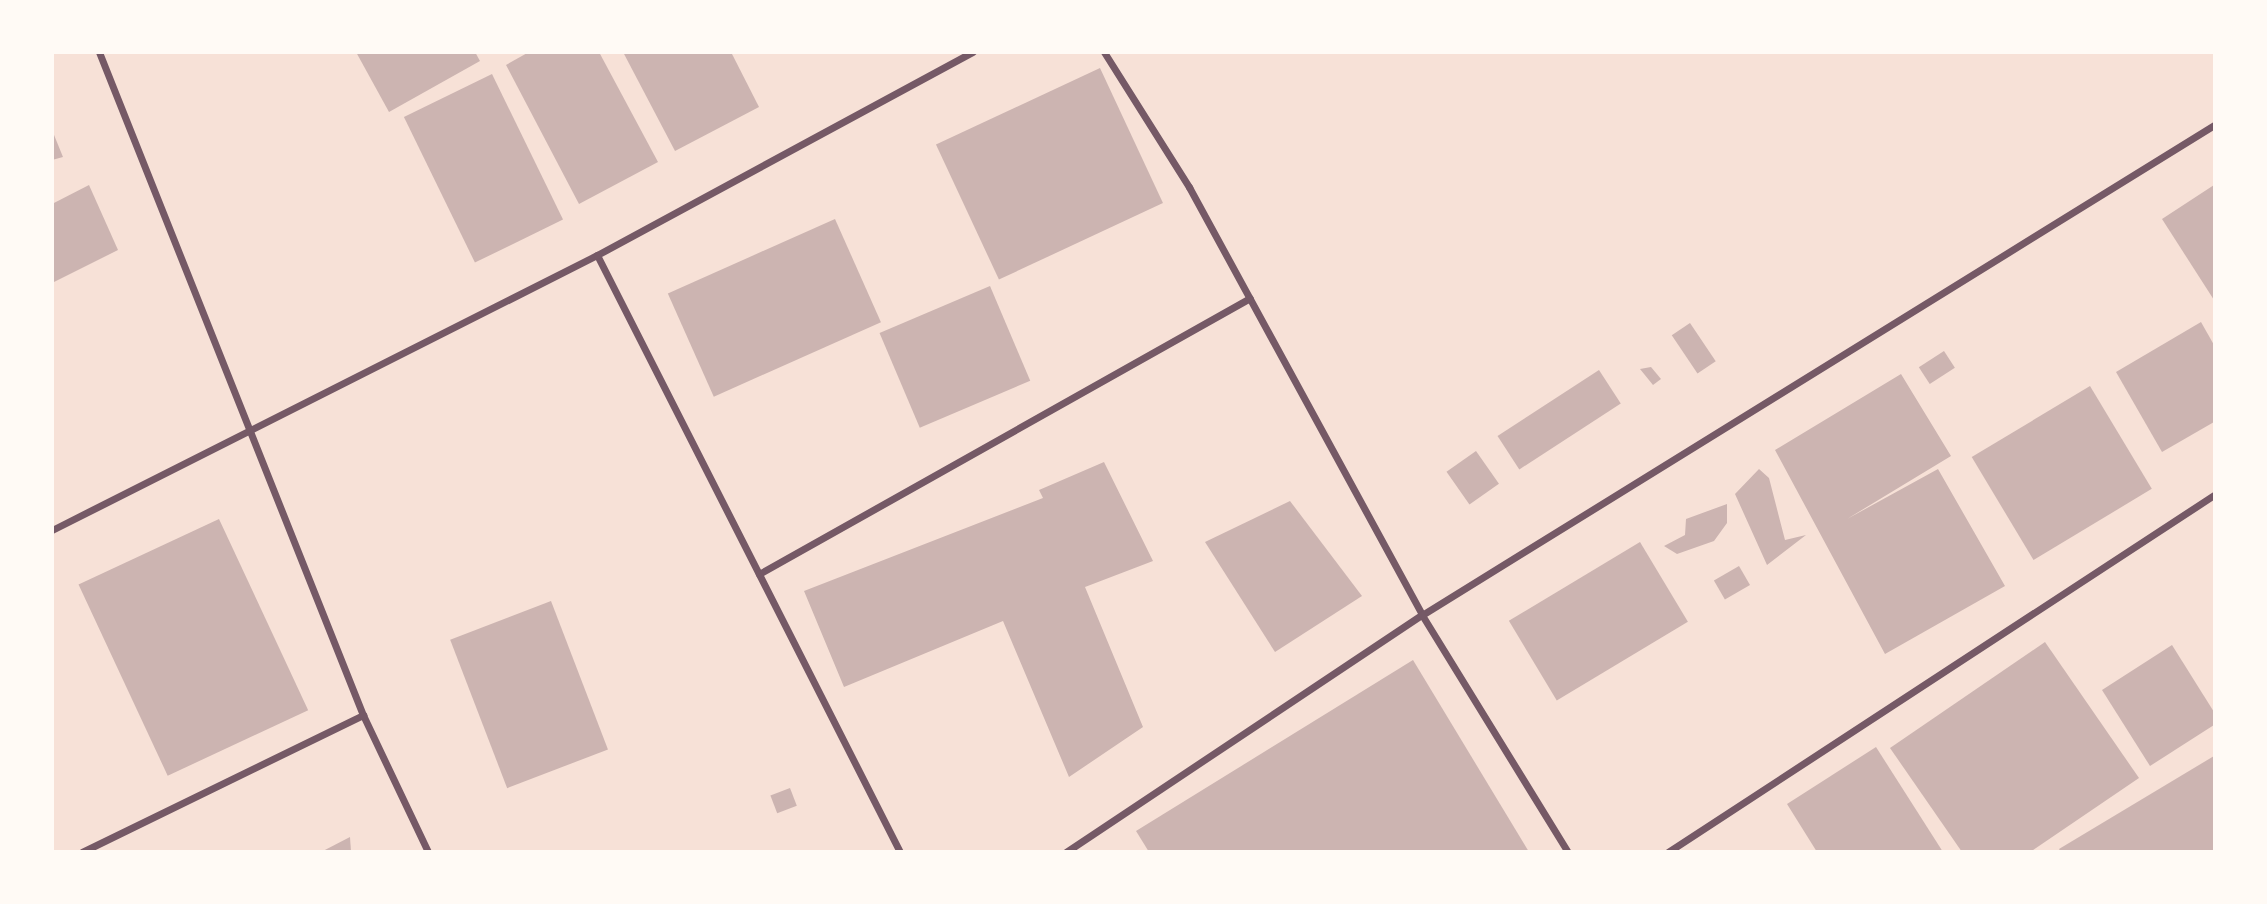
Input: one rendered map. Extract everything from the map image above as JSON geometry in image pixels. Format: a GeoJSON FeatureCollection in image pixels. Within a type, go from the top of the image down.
{"type":"FeatureCollection","features":[{"type":"Feature","properties":{"kind":"street"},"geometry":{"type":"LineString","coordinates":[[99,52],[363,715],[428,852]]}},
{"type":"Feature","properties":{"kind":"street"},"geometry":{"type":"LineString","coordinates":[[52,530],[251,432],[597,255],[973,52]]}},
{"type":"Feature","properties":{"kind":"street"},"geometry":{"type":"LineString","coordinates":[[1104,52],[1250,298],[1422,615],[1568,852]]}},
{"type":"Feature","properties":{"kind":"street"},"geometry":{"type":"LineString","coordinates":[[1066,852],[1422,615],[2214,125]]}},
{"type":"Feature","properties":{"kind":"street"},"geometry":{"type":"LineString","coordinates":[[597,255],[900,852]]}},
{"type":"Feature","properties":{"kind":"street"},"geometry":{"type":"LineString","coordinates":[[759,573],[1250,298]]}},
{"type":"Feature","properties":{"kind":"street"},"geometry":{"type":"LineString","coordinates":[[1668,852],[2214,495]]}},
{"type":"Feature","properties":{"kind":"street"},"geometry":{"type":"LineString","coordinates":[[82,852],[363,715]]}},
{"type":"Feature","properties":{"kind":"building"},"geometry":{"type":"Polygon","coordinates":[[[356,52],[475,52],[480,61],[389,112],[356,52]]]}},
{"type":"Feature","properties":{"kind":"building"},"geometry":{"type":"Polygon","coordinates":[[[529,52],[599,52],[658,162],[579,204],[506,65],[529,52]]]}},
{"type":"Feature","properties":{"kind":"building"},"geometry":{"type":"Polygon","coordinates":[[[623,52],[731,52],[759,107],[675,151],[623,52]]]}},
{"type":"Feature","properties":{"kind":"building"},"geometry":{"type":"Polygon","coordinates":[[[1100,68],[1163,203],[999,280],[936,144],[1100,68]]]}},
{"type":"Feature","properties":{"kind":"building"},"geometry":{"type":"Polygon","coordinates":[[[492,74],[563,220],[475,263],[404,117],[492,74]]]}},
{"type":"Feature","properties":{"kind":"building"},"geometry":{"type":"Polygon","coordinates":[[[52,130],[63,157],[52,160],[52,130]]]}},
{"type":"Feature","properties":{"kind":"building"},"geometry":{"type":"Polygon","coordinates":[[[89,185],[118,250],[52,283],[52,204],[89,185]]]}},
{"type":"Feature","properties":{"kind":"building"},"geometry":{"type":"Polygon","coordinates":[[[2214,185],[2214,300],[2162,219],[2214,185]]]}},
{"type":"Feature","properties":{"kind":"building"},"geometry":{"type":"Polygon","coordinates":[[[835,219],[881,322],[714,397],[668,293],[835,219]]]}},
{"type":"Feature","properties":{"kind":"building"},"geometry":{"type":"Polygon","coordinates":[[[990,286],[1030,381],[920,428],[880,333],[990,286]]]}},
{"type":"Feature","properties":{"kind":"building"},"geometry":{"type":"Polygon","coordinates":[[[2201,322],[2214,345],[2214,422],[2162,452],[2116,372],[2201,322]]]}},
{"type":"Feature","properties":{"kind":"building"},"geometry":{"type":"Polygon","coordinates":[[[1690,323],[1716,361],[1697,373],[1672,335],[1690,323]]]}},
{"type":"Feature","properties":{"kind":"building"},"geometry":{"type":"Polygon","coordinates":[[[1944,351],[1955,368],[1930,384],[1919,367],[1944,351]]]}},
{"type":"Feature","properties":{"kind":"building"},"geometry":{"type":"Polygon","coordinates":[[[1651,367],[1661,379],[1653,385],[1640,369],[1651,367]]]}},
{"type":"Feature","properties":{"kind":"building"},"geometry":{"type":"Polygon","coordinates":[[[1599,370],[1621,404],[1519,469],[1498,436],[1599,370]]]}},
{"type":"Feature","properties":{"kind":"building"},"geometry":{"type":"Polygon","coordinates":[[[1901,374],[1951,456],[1847,519],[1938,469],[2005,586],[1885,654],[1775,450],[1901,374]]]}},
{"type":"Feature","properties":{"kind":"building"},"geometry":{"type":"Polygon","coordinates":[[[2090,386],[2152,489],[2034,560],[1972,457],[2090,386]]]}},
{"type":"Feature","properties":{"kind":"building"},"geometry":{"type":"Polygon","coordinates":[[[1476,451],[1499,484],[1469,504],[1447,472],[1476,451]]]}},
{"type":"Feature","properties":{"kind":"building"},"geometry":{"type":"Polygon","coordinates":[[[1104,462],[1153,561],[1085,587],[1143,727],[1069,777],[1003,621],[844,687],[804,591],[1043,498],[1039,490],[1104,462]]]}},
{"type":"Feature","properties":{"kind":"building"},"geometry":{"type":"Polygon","coordinates":[[[1759,469],[1769,478],[1785,540],[1806,535],[1767,565],[1735,494],[1759,469]]]}},
{"type":"Feature","properties":{"kind":"building"},"geometry":{"type":"Polygon","coordinates":[[[1290,501],[1362,596],[1275,652],[1205,542],[1290,501]]]}},
{"type":"Feature","properties":{"kind":"building"},"geometry":{"type":"Polygon","coordinates":[[[1727,504],[1727,523],[1714,541],[1677,554],[1664,546],[1685,535],[1686,519],[1727,504]]]}},
{"type":"Feature","properties":{"kind":"building"},"geometry":{"type":"Polygon","coordinates":[[[219,519],[308,710],[168,776],[79,585],[219,519]]]}},
{"type":"Feature","properties":{"kind":"building"},"geometry":{"type":"Polygon","coordinates":[[[1640,542],[1688,622],[1557,701],[1509,621],[1640,542]]]}},
{"type":"Feature","properties":{"kind":"building"},"geometry":{"type":"Polygon","coordinates":[[[1739,566],[1750,585],[1725,600],[1714,580],[1739,566]]]}},
{"type":"Feature","properties":{"kind":"building"},"geometry":{"type":"Polygon","coordinates":[[[551,601],[608,749],[507,788],[450,640],[551,601]]]}},
{"type":"Feature","properties":{"kind":"building"},"geometry":{"type":"Polygon","coordinates":[[[2045,642],[2139,778],[2030,852],[1962,852],[1890,748],[2045,642]]]}},
{"type":"Feature","properties":{"kind":"building"},"geometry":{"type":"Polygon","coordinates":[[[2172,645],[2214,712],[2214,725],[2150,766],[2102,690],[2172,645]]]}},
{"type":"Feature","properties":{"kind":"building"},"geometry":{"type":"Polygon","coordinates":[[[1413,660],[1529,852],[1149,852],[1136,831],[1413,660]]]}},
{"type":"Feature","properties":{"kind":"building"},"geometry":{"type":"Polygon","coordinates":[[[1876,747],[1943,852],[1817,852],[1787,804],[1876,747]]]}},
{"type":"Feature","properties":{"kind":"building"},"geometry":{"type":"Polygon","coordinates":[[[2214,756],[2214,852],[2061,852],[2059,849],[2214,756]]]}},
{"type":"Feature","properties":{"kind":"building"},"geometry":{"type":"Polygon","coordinates":[[[790,788],[797,806],[777,813],[770,796],[790,788]]]}},
{"type":"Feature","properties":{"kind":"building"},"geometry":{"type":"Polygon","coordinates":[[[350,837],[351,852],[321,852],[350,837]]]}}]}
